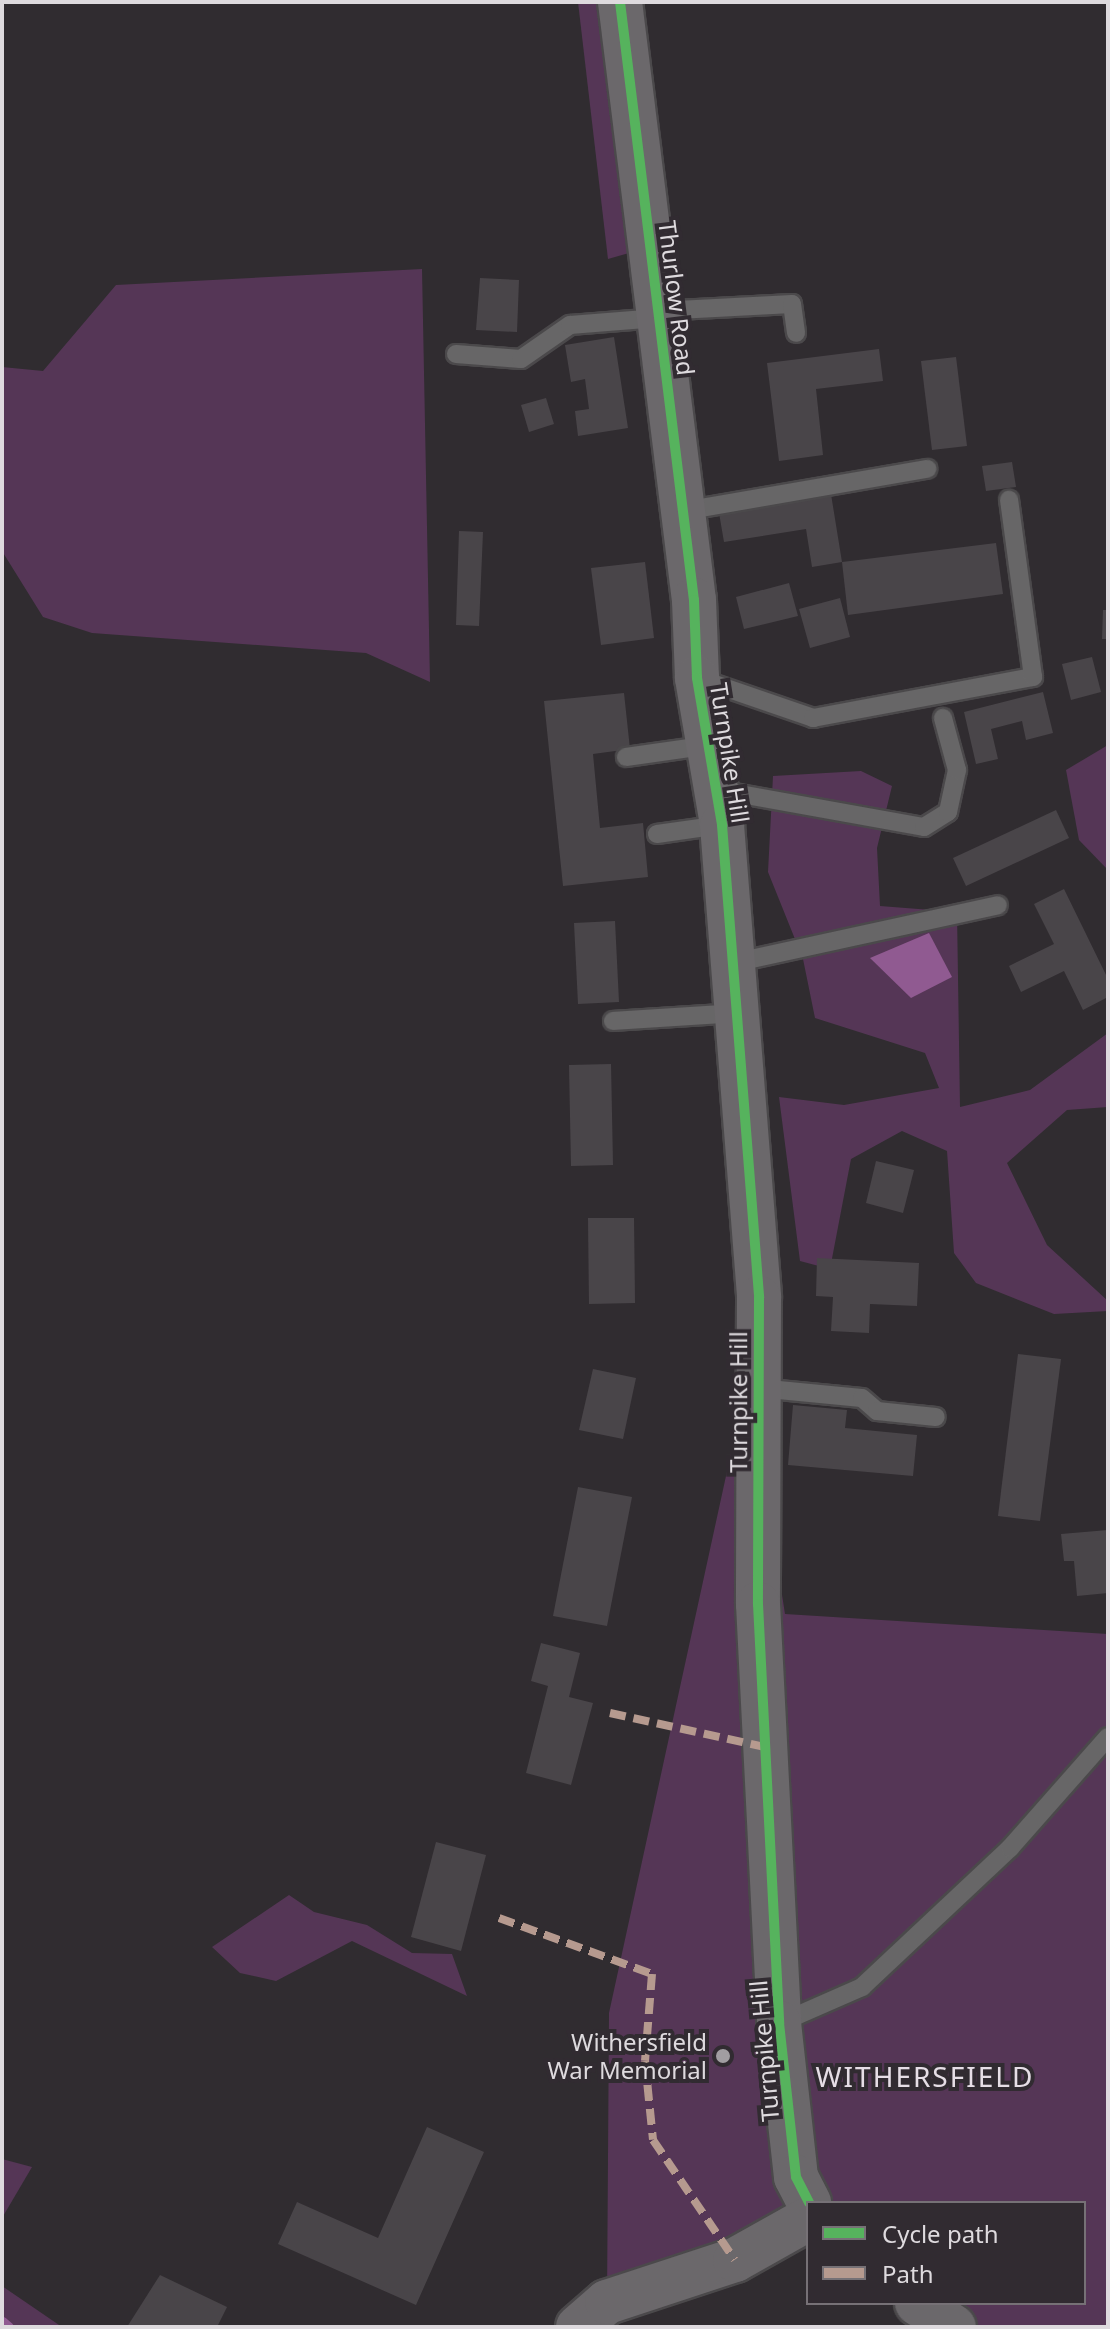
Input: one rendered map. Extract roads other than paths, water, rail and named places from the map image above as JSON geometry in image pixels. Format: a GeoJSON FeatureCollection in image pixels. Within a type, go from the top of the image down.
{"type":"FeatureCollection","features":[{"type":"Feature","properties":{"kind":"street","name":"Thurlow Road"},"geometry":{"type":"LineString","coordinates":[[620,2],[694,600]]}},
{"type":"Feature","properties":{"kind":"street","name":"Turnpike Hill"},"geometry":{"type":"LineString","coordinates":[[694,600],[697,678],[712,744],[720,807],[759,1298],[758,1604],[779,2023],[796,2177],[808,2201]]}},
{"type":"Feature","properties":{"kind":"street"},"geometry":{"type":"LineString","coordinates":[[578,2327],[607,2302],[735,2260],[806,2220]]}},
{"type":"Feature","properties":{"kind":"street"},"geometry":{"type":"LineString","coordinates":[[920,2305],[954,2327]]}},
{"type":"Feature","properties":{"kind":"lane"},"geometry":{"type":"LineString","coordinates":[[456,354],[521,359],[570,325],[792,304],[796,333]]}},
{"type":"Feature","properties":{"kind":"lane"},"geometry":{"type":"LineString","coordinates":[[683,511],[927,469]]}},
{"type":"Feature","properties":{"kind":"lane"},"geometry":{"type":"LineString","coordinates":[[697,678],[813,718],[1033,677],[1009,500]]}},
{"type":"Feature","properties":{"kind":"lane"},"geometry":{"type":"LineString","coordinates":[[657,834],[720,807],[924,827],[948,812],[957,770],[943,718]]}},
{"type":"Feature","properties":{"kind":"lane"},"geometry":{"type":"LineString","coordinates":[[626,757],[712,744]]}},
{"type":"Feature","properties":{"kind":"lane"},"geometry":{"type":"LineString","coordinates":[[733,963],[998,905]]}},
{"type":"Feature","properties":{"kind":"lane"},"geometry":{"type":"LineString","coordinates":[[613,1021],[737,1013]]}},
{"type":"Feature","properties":{"kind":"lane"},"geometry":{"type":"LineString","coordinates":[[758,1388],[862,1398],[877,1411],[936,1417]]}},
{"type":"Feature","properties":{"kind":"lane"},"geometry":{"type":"LineString","coordinates":[[779,2023],[862,1987],[1010,1848],[1108,1737]]}},
{"type":"Feature","properties":{"kind":"waterway"},"geometry":{"type":"LineString","coordinates":[[2,2322],[8,2327]]}},
{"type":"Feature","properties":{"kind":"place","name":"Withersfield War Memorial"},"geometry":{"type":"Point","coordinates":[723,2056]}},
{"type":"Feature","properties":{"kind":"district","name":"WITHERSFIELD"},"geometry":{"type":"Point","coordinates":[925,2076]}}]}
